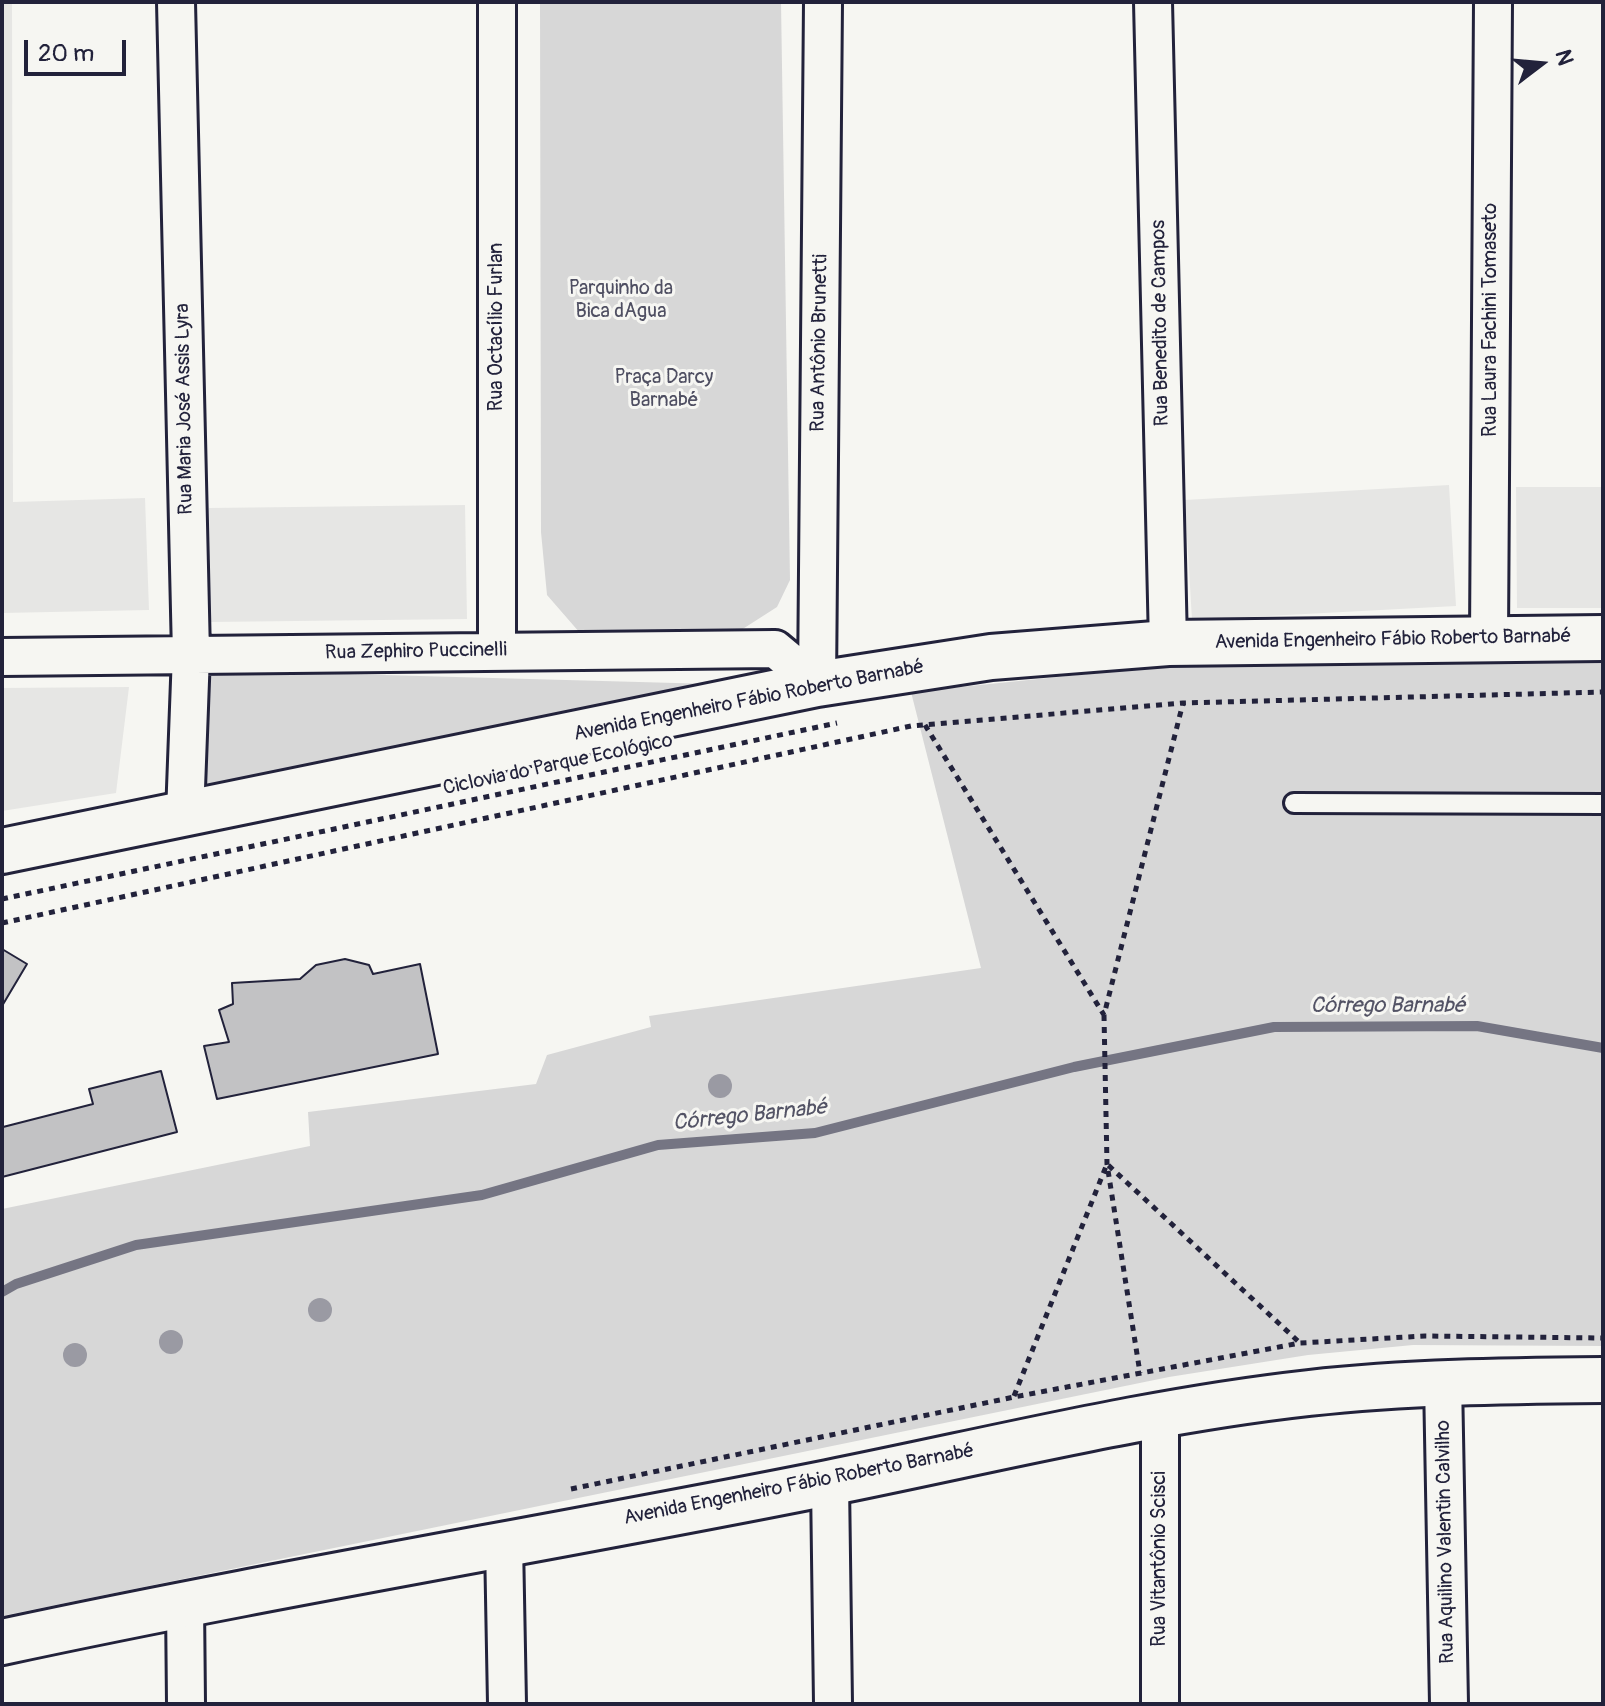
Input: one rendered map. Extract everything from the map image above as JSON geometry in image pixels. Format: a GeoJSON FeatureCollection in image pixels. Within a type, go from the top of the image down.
{"type":"FeatureCollection","features":[{"type":"Feature","properties":{"kind":"main road","name":"Avenida Engenheiro Fábio Roberto Barnabé"},"geometry":{"type":"LineString","coordinates":[[2,851],[817,684],[991,657],[1168,643],[1603,638]]}},
{"type":"Feature","properties":{"kind":"main road","name":"Avenida Engenheiro Fábio Roberto Barnabé"},"geometry":{"type":"LineString","coordinates":[[2,1642],[185,1603],[830,1483],[994,1446],[1160,1414],[1307,1393],[1443,1381],[1603,1380]]}},
{"type":"Feature","properties":{"kind":"street","name":"Rua Maria José Assis Lyra"},"geometry":{"type":"LineString","coordinates":[[176,2],[191,654],[185,815]]}},
{"type":"Feature","properties":{"kind":"street","name":"Rua Octacílio Furlan"},"geometry":{"type":"LineString","coordinates":[[497,2],[497,651]]}},
{"type":"Feature","properties":{"kind":"street","name":"Rua Antônio Brunetti"},"geometry":{"type":"LineString","coordinates":[[817,684],[823,2]]}},
{"type":"Feature","properties":{"kind":"street","name":"Rua Benedito de Campos"},"geometry":{"type":"LineString","coordinates":[[1153,2],[1168,643]]}},
{"type":"Feature","properties":{"kind":"street","name":"Rua Laura Fachini Tomaseto"},"geometry":{"type":"LineString","coordinates":[[1489,638],[1493,2]]}},
{"type":"Feature","properties":{"kind":"street","name":"Rua Zephiro Puccinelli"},"geometry":{"type":"LineString","coordinates":[[2,657],[775,649],[817,684]]}},
{"type":"Feature","properties":{"kind":"street","name":"Rua Aquilino Valentin Calvilho"},"geometry":{"type":"LineString","coordinates":[[1443,1381],[1449,1704]]}},
{"type":"Feature","properties":{"kind":"street","name":"Rua Vitantônio Scisci"},"geometry":{"type":"LineString","coordinates":[[1160,1414],[1160,1704]]}},
{"type":"Feature","properties":{"kind":"street"},"geometry":{"type":"LineString","coordinates":[[830,1483],[833,1704]]}},
{"type":"Feature","properties":{"kind":"street"},"geometry":{"type":"LineString","coordinates":[[504,1543],[507,1704]]}},
{"type":"Feature","properties":{"kind":"street"},"geometry":{"type":"LineString","coordinates":[[185,1603],[186,1704]]}},
{"type":"Feature","properties":{"kind":"lane"},"geometry":{"type":"LineString","coordinates":[[1294,803],[1603,804]]}},
{"type":"Feature","properties":{"kind":"path"},"geometry":{"type":"LineString","coordinates":[[2,923],[925,725],[1183,703],[1603,692]]}},
{"type":"Feature","properties":{"kind":"path"},"geometry":{"type":"LineString","coordinates":[[1140,1373],[1107,1164],[1104,1015],[1183,703]]}},
{"type":"Feature","properties":{"kind":"path","name":"Ciclovia do Parque Ecológico"},"geometry":{"type":"LineString","coordinates":[[2,899],[852,721]]}},
{"type":"Feature","properties":{"kind":"path"},"geometry":{"type":"LineString","coordinates":[[925,725],[1104,1015]]}},
{"type":"Feature","properties":{"kind":"path"},"geometry":{"type":"LineString","coordinates":[[1107,1164],[1300,1343]]}},
{"type":"Feature","properties":{"kind":"path"},"geometry":{"type":"LineString","coordinates":[[1014,1397],[1107,1164]]}},
{"type":"Feature","properties":{"kind":"shaded area"},"geometry":{"type":"Polygon","coordinates":[[[2,2],[12,2],[13,502],[145,498],[149,610],[2,613],[2,2]]]}},
{"type":"Feature","properties":{"kind":"shaded area"},"geometry":{"type":"Polygon","coordinates":[[[1449,485],[1456,606],[1192,620],[1185,500],[1449,485]]]}},
{"type":"Feature","properties":{"kind":"shaded area"},"geometry":{"type":"Polygon","coordinates":[[[1516,487],[1603,487],[1603,608],[1517,608],[1516,487]]]}},
{"type":"Feature","properties":{"kind":"shaded area"},"geometry":{"type":"Polygon","coordinates":[[[465,505],[467,619],[210,622],[209,508],[465,505]]]}},
{"type":"Feature","properties":{"kind":"shaded area"},"geometry":{"type":"Polygon","coordinates":[[[129,687],[116,793],[2,811],[2,688],[129,687]]]}},
{"type":"Feature","properties":{"kind":"green space","name":"Praça Darcy Barnabé"},"geometry":{"type":"Polygon","coordinates":[[[540,2],[781,2],[790,580],[777,607],[738,632],[580,633],[547,595],[541,532],[540,2]]]}},
{"type":"Feature","properties":{"kind":"green space"},"geometry":{"type":"Polygon","coordinates":[[[1603,656],[1603,1346],[1413,1345],[1308,1355],[1169,1377],[2,1616],[2,1209],[310,1146],[308,1112],[536,1084],[547,1055],[651,1027],[649,1016],[981,968],[911,692],[1205,662],[1603,656]]]}},
{"type":"Feature","properties":{"kind":"green space"},"geometry":{"type":"Polygon","coordinates":[[[201,670],[712,684],[546,715],[200,795],[201,670]]]}},
{"type":"Feature","properties":{"kind":"building"},"geometry":{"type":"Polygon","coordinates":[[[2,949],[27,964],[2,1006],[2,949]]]}},
{"type":"Feature","properties":{"kind":"building"},"geometry":{"type":"Polygon","coordinates":[[[345,959],[369,965],[373,974],[420,964],[438,1054],[217,1099],[204,1046],[229,1042],[219,1010],[233,1004],[232,983],[300,979],[316,965],[345,959]]]}},
{"type":"Feature","properties":{"kind":"building"},"geometry":{"type":"Polygon","coordinates":[[[161,1071],[177,1132],[2,1177],[2,1124],[3,1127],[93,1104],[89,1089],[161,1071]]]}},
{"type":"Feature","properties":{"kind":"waterway","name":"Córrego Barnabé"},"geometry":{"type":"LineString","coordinates":[[2,1292],[16,1284],[136,1245],[482,1195],[658,1145],[815,1133],[1074,1067],[1274,1027],[1477,1026],[1603,1048]]}},
{"type":"Feature","properties":{"kind":"park label","name":"Parquinho da Bica dAgua"},"geometry":{"type":"Point","coordinates":[621,300]}}]}
